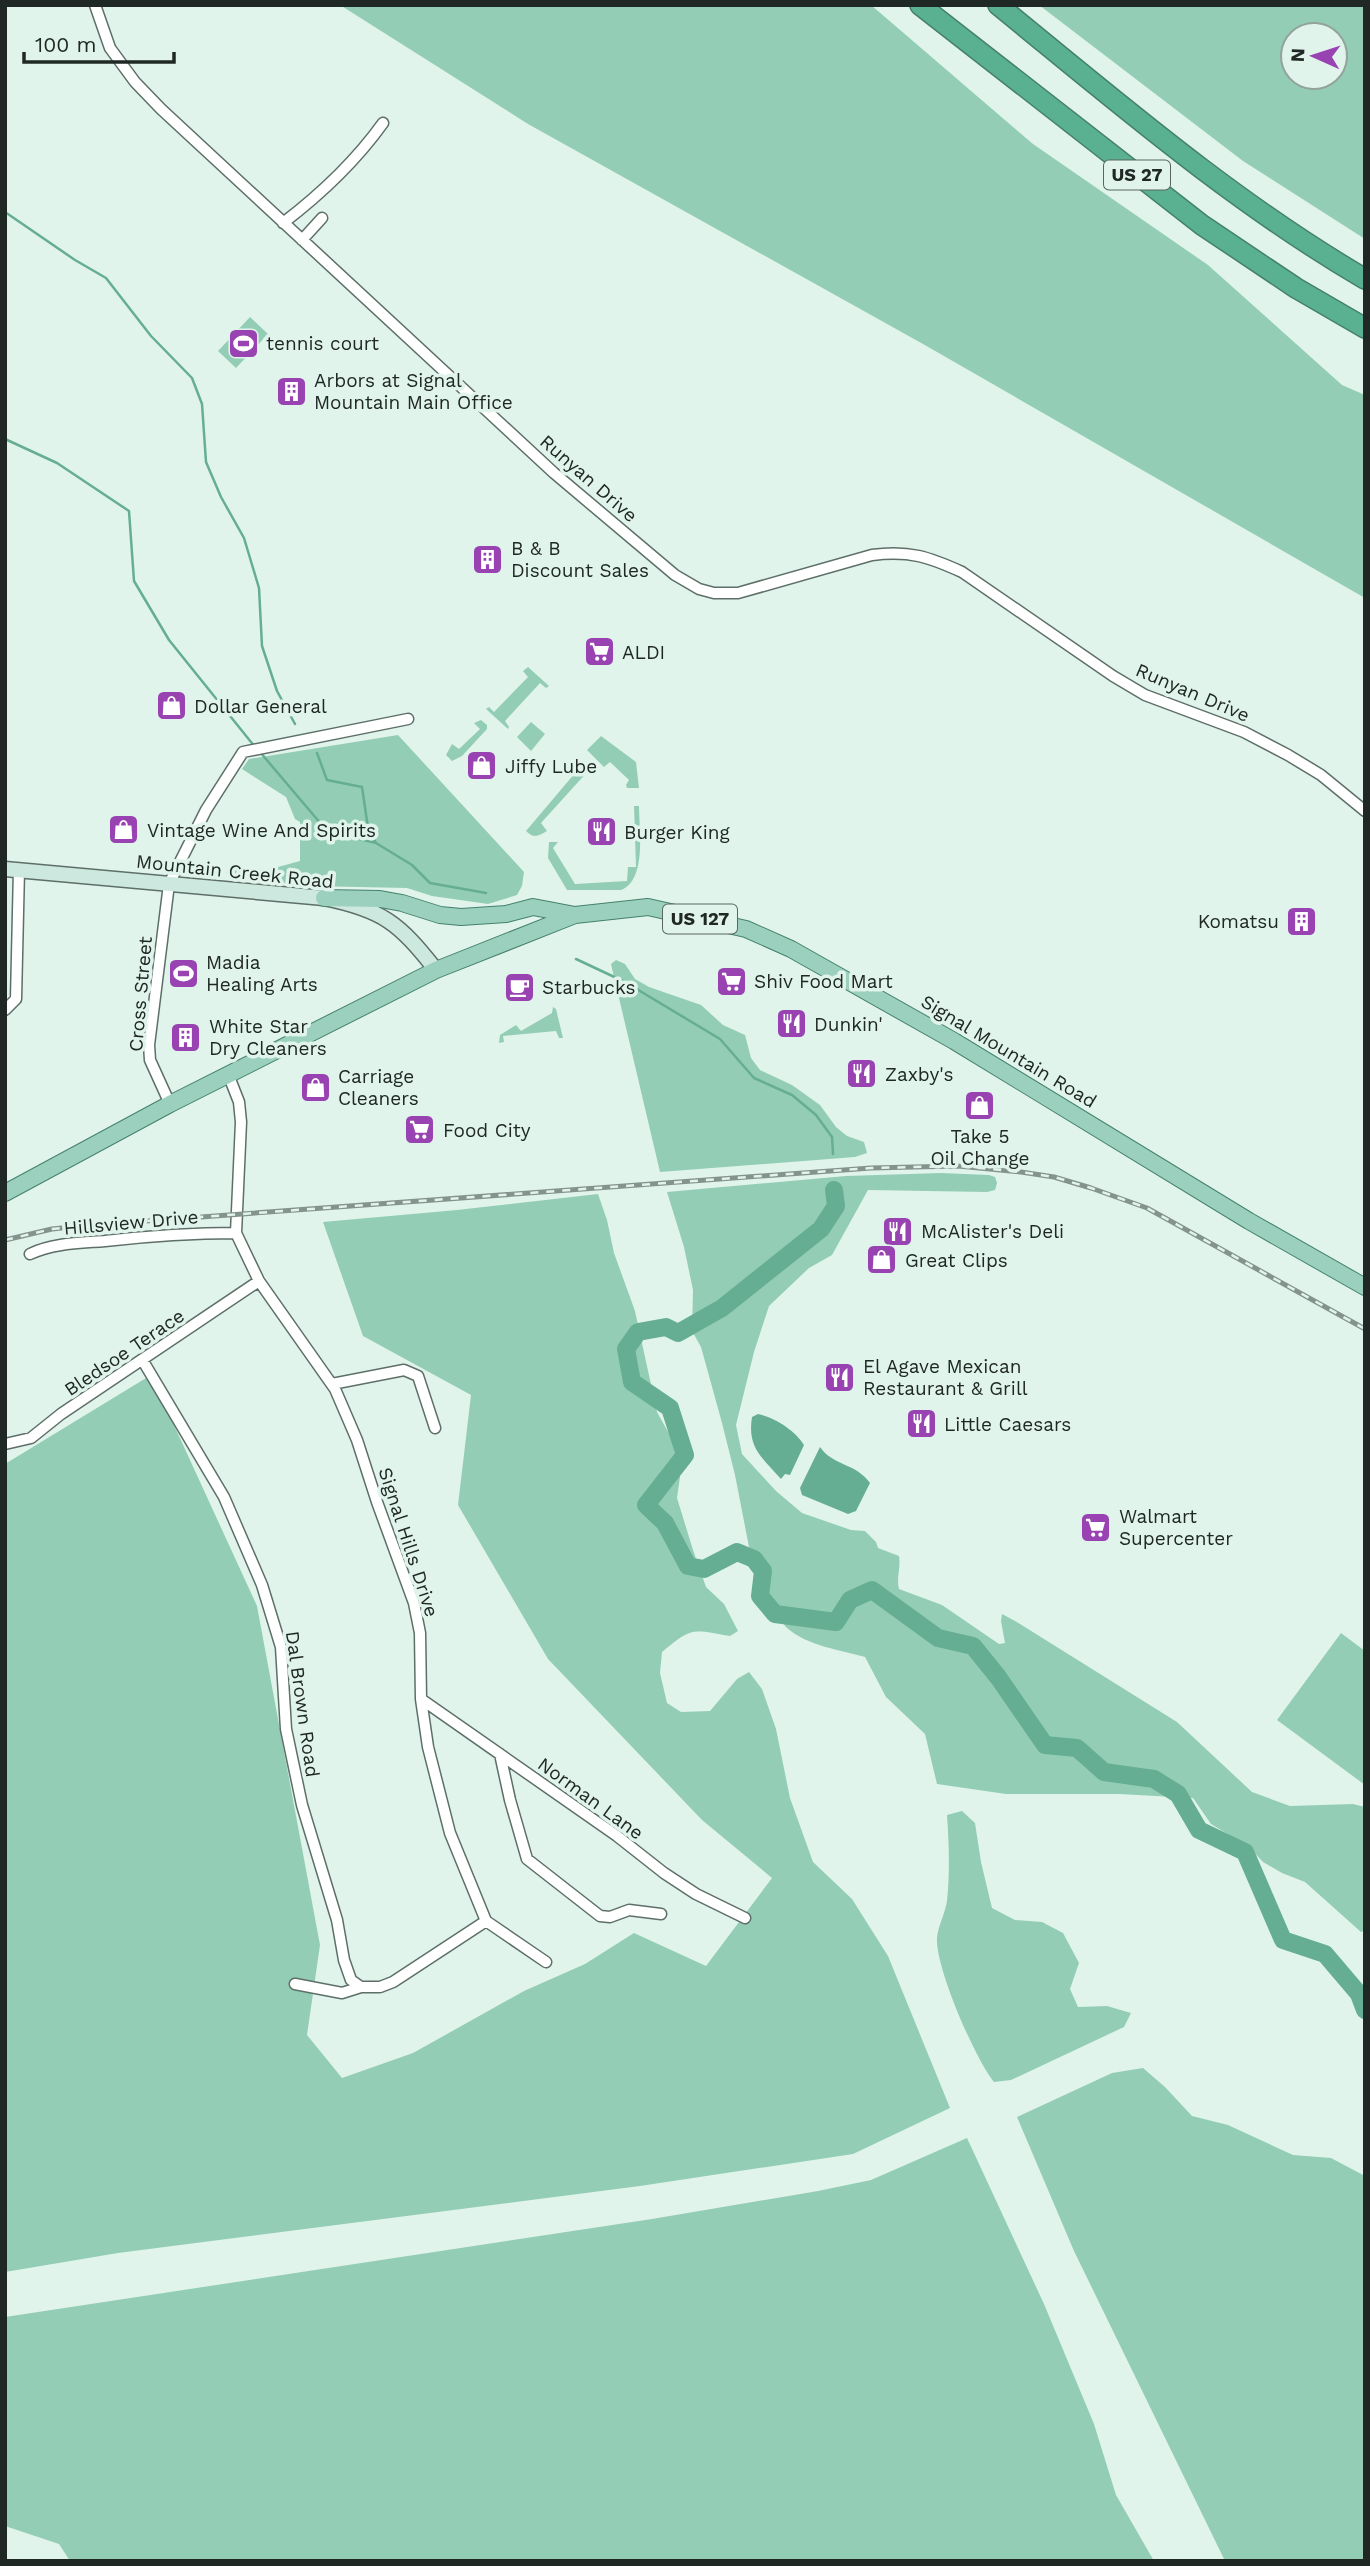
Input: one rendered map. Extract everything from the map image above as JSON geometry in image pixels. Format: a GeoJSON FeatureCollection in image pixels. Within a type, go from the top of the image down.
{"type":"FeatureCollection","features":[{"type":"Feature","properties":{"kind":"highway","name":"US 27"},"geometry":{"type":"LineString","coordinates":[[920,5],[1202,225],[1297,288],[1365,328]]}},
{"type":"Feature","properties":{"kind":"highway","name":"US 27"},"geometry":{"type":"LineString","coordinates":[[998,5],[1195,163],[1282,227],[1365,279]]}},
{"type":"Feature","properties":{"kind":"main road","name":"Mountain Creek Road"},"geometry":{"type":"LineString","coordinates":[[12,869],[324,898],[357,905],[378,913],[398,926],[436,970]]}},
{"type":"Feature","properties":{"kind":"main road"},"geometry":{"type":"LineString","coordinates":[[324,898],[380,899],[440,915],[461,917],[506,914],[533,907],[575,915]]}},
{"type":"Feature","properties":{"kind":"main road","name":"Signal Mountain Road"},"geometry":{"type":"LineString","coordinates":[[5,1193],[170,1104],[436,970],[575,915],[648,907],[746,929],[791,949],[954,1041],[1238,1214],[1365,1287]]}},
{"type":"Feature","properties":{"kind":"street","name":"Runyan Drive"},"geometry":{"type":"LineString","coordinates":[[95,5],[110,48],[135,82],[283,223],[554,473],[675,575],[699,589],[714,593],[738,593],[872,555],[895,552],[920,555],[962,572],[1145,695],[1244,732],[1278,749],[1321,775],[1365,811]]}},
{"type":"Feature","properties":{"kind":"street"},"geometry":{"type":"LineString","coordinates":[[283,223],[350,165],[383,123]]}},
{"type":"Feature","properties":{"kind":"street"},"geometry":{"type":"LineString","coordinates":[[302,240],[322,218]]}},
{"type":"Feature","properties":{"kind":"street","name":"Cross Street"},"geometry":{"type":"LineString","coordinates":[[170,1104],[150,1060],[149,1045],[169,884],[206,810],[243,752],[408,719]]}},
{"type":"Feature","properties":{"kind":"street"},"geometry":{"type":"LineString","coordinates":[[5,1010],[16,999],[12,869]]}},
{"type":"Feature","properties":{"kind":"street","name":"Signal Hills Drive"},"geometry":{"type":"LineString","coordinates":[[228,1074],[239,1102],[241,1122],[236,1233],[259,1281],[332,1384],[357,1440],[414,1602],[420,1633],[421,1699],[428,1747],[450,1833],[486,1921]]}},
{"type":"Feature","properties":{"kind":"street","name":"Hillsview Drive"},"geometry":{"type":"LineString","coordinates":[[30,1254],[42,1248],[65,1244],[193,1233],[236,1233]]}},
{"type":"Feature","properties":{"kind":"street","name":"Bledsoe Terace"},"geometry":{"type":"LineString","coordinates":[[5,1444],[31,1438],[259,1281]]}},
{"type":"Feature","properties":{"kind":"street","name":"Dal Brown Road"},"geometry":{"type":"LineString","coordinates":[[143,1361],[224,1497],[262,1585],[281,1647],[286,1729],[302,1805],[337,1920],[344,1960],[351,1980],[361,1987]]}},
{"type":"Feature","properties":{"kind":"street"},"geometry":{"type":"LineString","coordinates":[[332,1384],[404,1370],[418,1376],[435,1428]]}},
{"type":"Feature","properties":{"kind":"street","name":"Norman Lane"},"geometry":{"type":"LineString","coordinates":[[421,1699],[617,1836],[675,1880],[696,1894],[745,1917]]}},
{"type":"Feature","properties":{"kind":"street"},"geometry":{"type":"LineString","coordinates":[[500,1754],[527,1859],[600,1916],[610,1917],[629,1910],[661,1914]]}},
{"type":"Feature","properties":{"kind":"street"},"geometry":{"type":"LineString","coordinates":[[295,1984],[342,1993],[361,1987],[380,1987],[393,1982],[486,1921],[545,1962]]}},
{"type":"Feature","properties":{"kind":"shaded area"},"geometry":{"type":"Polygon","coordinates":[[[340,5],[871,5],[1033,144],[1208,265],[1342,385],[1365,395],[1365,598],[923,344],[528,124],[340,5]]]}},
{"type":"Feature","properties":{"kind":"shaded area"},"geometry":{"type":"Polygon","coordinates":[[[1039,5],[1365,5],[1365,239],[1243,161],[1039,5]]]}},
{"type":"Feature","properties":{"kind":"shaded area","name":"tennis court"},"geometry":{"type":"Polygon","coordinates":[[[250,317],[268,334],[236,368],[218,351],[250,317]]]}},
{"type":"Feature","properties":{"kind":"shaded area"},"geometry":{"type":"Polygon","coordinates":[[[528,667],[549,686],[546,688],[540,683],[505,721],[508,729],[486,709],[489,707],[494,712],[528,677],[523,671],[528,667]]]}},
{"type":"Feature","properties":{"kind":"shaded area"},"geometry":{"type":"Polygon","coordinates":[[[481,720],[487,725],[487,729],[462,756],[452,761],[446,755],[452,744],[459,749],[480,729],[474,723],[481,720]]]}},
{"type":"Feature","properties":{"kind":"shaded area"},"geometry":{"type":"Polygon","coordinates":[[[531,722],[545,734],[531,751],[517,737],[531,722]]]}},
{"type":"Feature","properties":{"kind":"shaded area"},"geometry":{"type":"Polygon","coordinates":[[[398,735],[524,872],[522,886],[517,895],[488,904],[432,896],[407,888],[310,886],[231,877],[226,873],[231,866],[267,870],[300,861],[300,822],[295,819],[286,797],[242,769],[249,759],[398,735]]]}},
{"type":"Feature","properties":{"kind":"shaded area"},"geometry":{"type":"Polygon","coordinates":[[[601,736],[636,762],[639,788],[627,788],[629,780],[610,762],[604,767],[587,750],[601,736]]]}},
{"type":"Feature","properties":{"kind":"shaded area"},"geometry":{"type":"Polygon","coordinates":[[[585,765],[589,770],[541,823],[547,831],[536,836],[529,834],[526,831],[581,766],[585,765]]]}},
{"type":"Feature","properties":{"kind":"shaded area"},"geometry":{"type":"Polygon","coordinates":[[[634,806],[639,806],[640,853],[635,876],[629,884],[621,890],[567,890],[548,858],[549,842],[558,842],[553,848],[575,884],[627,881],[628,867],[636,867],[634,806]]]}},
{"type":"Feature","properties":{"kind":"shaded area"},"geometry":{"type":"Polygon","coordinates":[[[616,960],[625,964],[635,979],[649,987],[701,1005],[723,1025],[745,1035],[751,1058],[760,1070],[792,1085],[820,1105],[836,1127],[847,1136],[864,1142],[867,1153],[855,1157],[660,1172],[611,964],[616,960]]]}},
{"type":"Feature","properties":{"kind":"shaded area"},"geometry":{"type":"Polygon","coordinates":[[[553,1007],[556,1009],[563,1038],[559,1038],[556,1031],[503,1036],[504,1042],[499,1043],[500,1035],[516,1025],[521,1031],[552,1013],[553,1007]]]}},
{"type":"Feature","properties":{"kind":"shaded area"},"geometry":{"type":"Polygon","coordinates":[[[941,1173],[989,1175],[995,1177],[997,1183],[995,1190],[987,1192],[868,1190],[832,1255],[809,1268],[769,1306],[754,1352],[736,1425],[742,1454],[776,1491],[802,1513],[851,1530],[865,1531],[878,1548],[899,1556],[899,1589],[942,1605],[999,1644],[1005,1643],[1002,1614],[1015,1621],[1177,1722],[1252,1792],[1290,1806],[1353,1804],[1365,1807],[1365,1930],[1361,1932],[1305,1882],[1263,1862],[1249,1847],[1211,1824],[1193,1798],[1119,1794],[1006,1794],[937,1784],[925,1734],[886,1697],[865,1657],[824,1647],[805,1639],[787,1628],[778,1615],[769,1593],[765,1565],[761,1557],[749,1547],[722,1423],[701,1347],[692,1331],[693,1290],[684,1247],[667,1192],[846,1176],[941,1173]]]}},
{"type":"Feature","properties":{"kind":"shaded area"},"geometry":{"type":"Polygon","coordinates":[[[598,1194],[614,1253],[635,1311],[657,1412],[672,1439],[680,1477],[677,1498],[693,1550],[706,1587],[724,1604],[738,1631],[730,1636],[693,1632],[686,1634],[662,1652],[660,1673],[667,1703],[681,1712],[710,1711],[737,1679],[749,1672],[762,1689],[776,1729],[790,1798],[813,1862],[852,1899],[888,1956],[950,2108],[853,2154],[640,2186],[118,2253],[5,2272],[5,1464],[151,1375],[257,1606],[320,1945],[307,2035],[342,2078],[413,2053],[524,1991],[585,1964],[634,1933],[706,1966],[772,1878],[702,1820],[548,1659],[458,1505],[471,1395],[363,1336],[323,1222],[598,1194]]]}},
{"type":"Feature","properties":{"kind":"shaded area"},"geometry":{"type":"Polygon","coordinates":[[[758,1414],[784,1425],[804,1445],[790,1475],[785,1474],[781,1479],[762,1458],[754,1444],[752,1417],[758,1414]]]}},
{"type":"Feature","properties":{"kind":"shaded area"},"geometry":{"type":"Polygon","coordinates":[[[820,1447],[831,1458],[858,1472],[870,1483],[856,1511],[848,1514],[802,1495],[800,1488],[820,1447]]]}},
{"type":"Feature","properties":{"kind":"shaded area"},"geometry":{"type":"Polygon","coordinates":[[[1341,1633],[1365,1651],[1365,1785],[1277,1720],[1341,1633]]]}},
{"type":"Feature","properties":{"kind":"shaded area"},"geometry":{"type":"Polygon","coordinates":[[[962,1811],[975,1823],[992,1908],[1015,1920],[1042,1922],[1063,1933],[1079,1963],[1070,1989],[1078,2007],[1107,2006],[1131,2013],[1124,2027],[1011,2080],[994,2082],[986,2070],[949,1990],[938,1951],[937,1938],[948,1890],[947,1815],[962,1811]]]}},
{"type":"Feature","properties":{"kind":"shaded area"},"geometry":{"type":"Polygon","coordinates":[[[1143,2068],[1192,2116],[1228,2125],[1293,2155],[1331,2158],[1365,2176],[1365,2561],[1225,2561],[1074,2251],[1017,2117],[1112,2073],[1143,2068]]]}},
{"type":"Feature","properties":{"kind":"shaded area"},"geometry":{"type":"Polygon","coordinates":[[[967,2138],[1044,2304],[1094,2424],[1116,2495],[1154,2561],[70,2561],[59,2544],[5,2526],[5,2317],[652,2219],[818,2191],[871,2180],[967,2138]]]}},
{"type":"Feature","properties":{"kind":"waterway"},"geometry":{"type":"LineString","coordinates":[[5,212],[106,278],[151,336],[192,378],[202,404],[206,462],[221,497],[244,538],[259,588],[262,646],[277,691],[295,724]]}},
{"type":"Feature","properties":{"kind":"waterway"},"geometry":{"type":"LineString","coordinates":[[5,439],[57,463],[129,511],[134,581],[169,640],[255,747]]}},
{"type":"Feature","properties":{"kind":"waterway"},"geometry":{"type":"LineString","coordinates":[[260,752],[327,831],[376,843],[412,865],[430,883],[486,893]]}},
{"type":"Feature","properties":{"kind":"waterway"},"geometry":{"type":"LineString","coordinates":[[317,753],[327,780],[362,787],[368,828],[376,843]]}},
{"type":"Feature","properties":{"kind":"waterway"},"geometry":{"type":"LineString","coordinates":[[576,959],[625,982],[720,1039],[754,1078],[792,1095],[816,1115],[832,1137],[833,1154]]}},
{"type":"Feature","properties":{"kind":"waterway"},"geometry":{"type":"LineString","coordinates":[[834,1190],[836,1206],[821,1229],[722,1308],[678,1333],[666,1327],[638,1332],[626,1349],[632,1382],[670,1408],[685,1455],[646,1505],[665,1523],[688,1566],[704,1569],[737,1552],[754,1559],[763,1571],[760,1596],[775,1614],[836,1622],[850,1600],[872,1590],[938,1638],[973,1646],[1045,1745],[1077,1748],[1104,1772],[1154,1779],[1178,1794],[1199,1830],[1245,1852],[1283,1940],[1325,1954],[1359,1994],[1365,2010]]}},
{"type":"Feature","properties":{"kind":"railway"},"geometry":{"type":"LineString","coordinates":[[5,1240],[52,1229],[91,1225],[871,1168],[958,1166],[1054,1177],[1147,1208],[1365,1329]]}},
{"type":"Feature","properties":{"kind":"place","name":"tennis court"},"geometry":{"type":"Point","coordinates":[243,343]}},
{"type":"Feature","properties":{"kind":"place","name":"Arbors at Signal Mountain Main Office"},"geometry":{"type":"Point","coordinates":[291,391]}},
{"type":"Feature","properties":{"kind":"place","name":"B & B Discount Sales"},"geometry":{"type":"Point","coordinates":[488,559]}},
{"type":"Feature","properties":{"kind":"place","name":"ALDI"},"geometry":{"type":"Point","coordinates":[599,652]}},
{"type":"Feature","properties":{"kind":"place","name":"Dollar General"},"geometry":{"type":"Point","coordinates":[171,706]}},
{"type":"Feature","properties":{"kind":"place","name":"Jiffy Lube"},"geometry":{"type":"Point","coordinates":[482,766]}},
{"type":"Feature","properties":{"kind":"place","name":"Vintage Wine And Spirits"},"geometry":{"type":"Point","coordinates":[124,830]}},
{"type":"Feature","properties":{"kind":"place","name":"Burger King"},"geometry":{"type":"Point","coordinates":[601,832]}},
{"type":"Feature","properties":{"kind":"place","name":"Komatsu"},"geometry":{"type":"Point","coordinates":[1302,921]}},
{"type":"Feature","properties":{"kind":"place","name":"Madia Healing Arts"},"geometry":{"type":"Point","coordinates":[183,973]}},
{"type":"Feature","properties":{"kind":"place","name":"Shiv Food Mart"},"geometry":{"type":"Point","coordinates":[731,981]}},
{"type":"Feature","properties":{"kind":"place","name":"Starbucks"},"geometry":{"type":"Point","coordinates":[519,987]}},
{"type":"Feature","properties":{"kind":"place","name":"Dunkin'"},"geometry":{"type":"Point","coordinates":[791,1024]}},
{"type":"Feature","properties":{"kind":"place","name":"White Star Dry Cleaners"},"geometry":{"type":"Point","coordinates":[186,1037]}},
{"type":"Feature","properties":{"kind":"place","name":"Zaxby's"},"geometry":{"type":"Point","coordinates":[862,1074]}},
{"type":"Feature","properties":{"kind":"place","name":"Carriage Cleaners"},"geometry":{"type":"Point","coordinates":[315,1087]}},
{"type":"Feature","properties":{"kind":"place","name":"Take 5 Oil Change"},"geometry":{"type":"Point","coordinates":[980,1105]}},
{"type":"Feature","properties":{"kind":"place","name":"Food City"},"geometry":{"type":"Point","coordinates":[420,1130]}},
{"type":"Feature","properties":{"kind":"place","name":"McAlister's Deli"},"geometry":{"type":"Point","coordinates":[898,1231]}},
{"type":"Feature","properties":{"kind":"place","name":"Great Clips"},"geometry":{"type":"Point","coordinates":[882,1260]}},
{"type":"Feature","properties":{"kind":"place","name":"El Agave Mexican Restaurant & Grill"},"geometry":{"type":"Point","coordinates":[840,1377]}},
{"type":"Feature","properties":{"kind":"place","name":"Little Caesars"},"geometry":{"type":"Point","coordinates":[921,1424]}},
{"type":"Feature","properties":{"kind":"place","name":"Walmart Supercenter"},"geometry":{"type":"Point","coordinates":[1096,1527]}}]}
